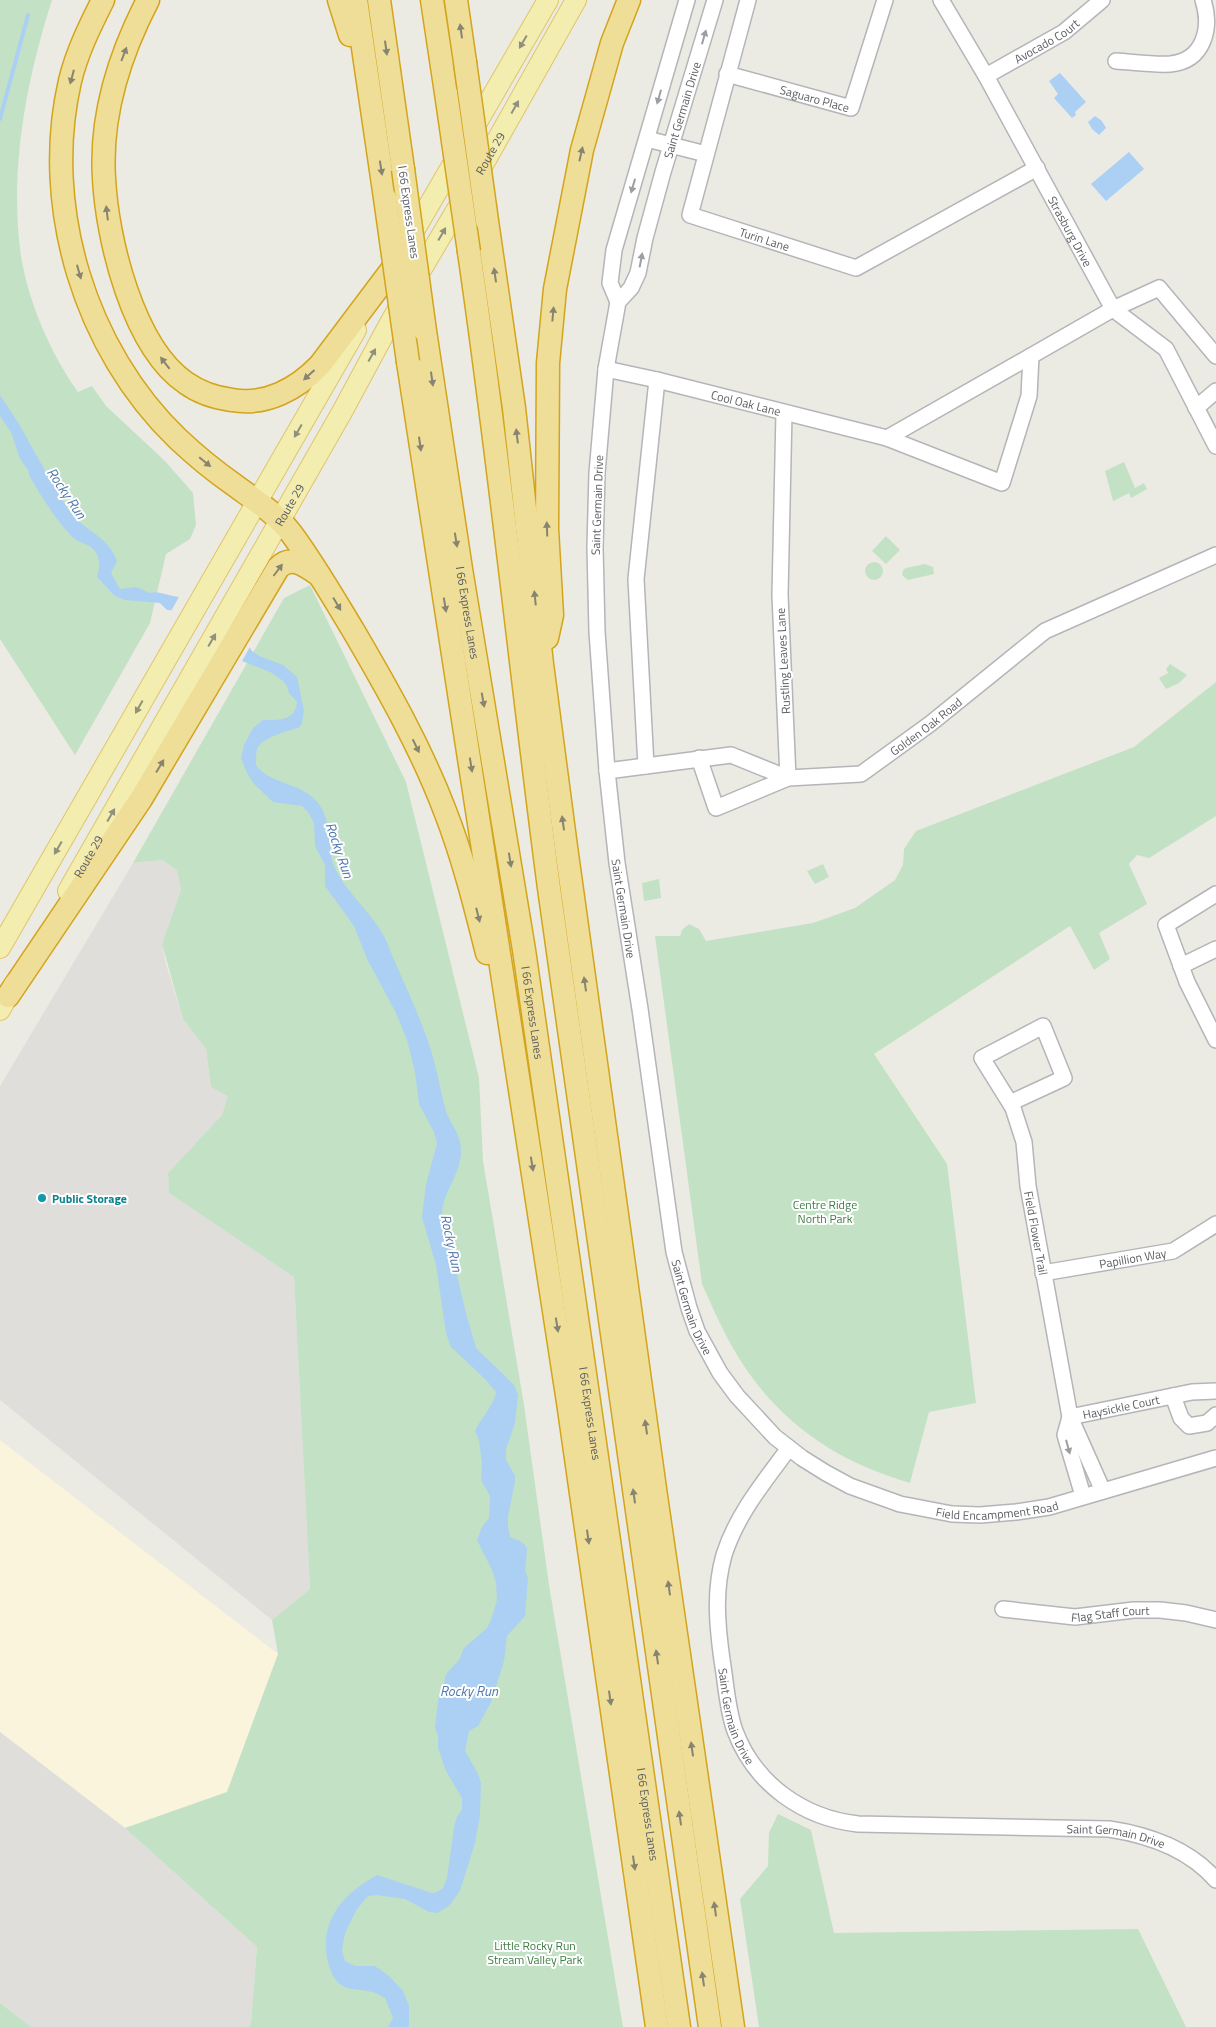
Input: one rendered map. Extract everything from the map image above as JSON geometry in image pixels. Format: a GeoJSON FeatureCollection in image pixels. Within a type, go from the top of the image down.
{"type":"FeatureCollection","features":[{"type":"Feature","properties":{"kind":"highway"},"geometry":{"type":"LineString","coordinates":[[103,0],[88,30],[76,63],[65,109],[62,136],[61,163],[65,217],[83,285],[98,324],[116,360],[154,414],[203,461],[280,520],[293,535],[369,658],[407,727],[446,812],[474,898],[525,1116]]}},
{"type":"Feature","properties":{"kind":"highway"},"geometry":{"type":"LineString","coordinates":[[148,0],[135,26],[121,62],[111,100],[105,138],[103,176],[111,239],[126,289],[150,341],[173,372],[186,383],[218,398],[237,401],[263,400],[287,391],[310,376],[320,365],[392,268]]}},
{"type":"Feature","properties":{"kind":"highway"},"geometry":{"type":"LineString","coordinates":[[339,0],[355,53],[376,137]]}},
{"type":"Feature","properties":{"kind":"highway"},"geometry":{"type":"LineString","coordinates":[[356,0],[429,506],[478,806],[570,1411],[657,2027]]}},
{"type":"Feature","properties":{"kind":"highway","name":"I 66 Express Lanes"},"geometry":{"type":"LineString","coordinates":[[379,0],[462,579],[526,959],[679,2027]]}},
{"type":"Feature","properties":{"kind":"highway"},"geometry":{"type":"LineString","coordinates":[[432,0],[495,435],[518,646],[549,888],[710,2027]]}},
{"type":"Feature","properties":{"kind":"highway"},"geometry":{"type":"LineString","coordinates":[[456,0],[514,408],[542,664],[654,1487],[732,2027]]}},
{"type":"Feature","properties":{"kind":"highway"},"geometry":{"type":"LineString","coordinates":[[611,0],[612,43]]}},
{"type":"Feature","properties":{"kind":"highway"},"geometry":{"type":"LineString","coordinates":[[542,664],[552,615],[547,529],[548,363],[555,289],[582,150],[612,43],[629,0]]}},
{"type":"Feature","properties":{"kind":"highway"},"geometry":{"type":"LineString","coordinates":[[4,1003],[141,799],[197,685],[243,606],[284,563],[289,561],[298,562],[319,575]]}},
{"type":"Feature","properties":{"kind":"main road"},"geometry":{"type":"LineString","coordinates":[[0,948],[548,0]]}},
{"type":"Feature","properties":{"kind":"main road","name":"Route 29"},"geometry":{"type":"LineString","coordinates":[[243,606],[280,520],[386,329],[576,0]]}},
{"type":"Feature","properties":{"kind":"street","name":"Saint Germain Drive"},"geometry":{"type":"LineString","coordinates":[[618,302],[610,283],[614,250],[687,0]]}},
{"type":"Feature","properties":{"kind":"street","name":"Saint Germain Drive"},"geometry":{"type":"LineString","coordinates":[[714,0],[645,238],[638,273],[631,288],[618,302],[606,369],[597,472],[595,547],[597,632],[607,772],[617,864],[640,1009],[674,1252],[681,1285],[697,1331],[720,1373],[757,1420],[789,1448],[750,1501],[736,1524],[724,1555],[717,1591],[718,1627],[730,1714],[741,1745],[750,1762],[767,1782],[795,1804],[817,1815],[858,1824],[1128,1832],[1162,1842],[1179,1851],[1197,1862],[1216,1880]]}},
{"type":"Feature","properties":{"kind":"street","name":"Turin Lane"},"geometry":{"type":"LineString","coordinates":[[748,0],[690,215],[856,268],[1037,168]]}},
{"type":"Feature","properties":{"kind":"street","name":"Saguaro Place"},"geometry":{"type":"LineString","coordinates":[[727,74],[851,108],[885,0]]}},
{"type":"Feature","properties":{"kind":"street","name":"Strasburg Drive"},"geometry":{"type":"LineString","coordinates":[[941,0],[986,76],[1113,309],[1166,349],[1216,446]]}},
{"type":"Feature","properties":{"kind":"street","name":"Avocado Court"},"geometry":{"type":"LineString","coordinates":[[986,76],[1064,32],[1102,0]]}},
{"type":"Feature","properties":{"kind":"street"},"geometry":{"type":"LineString","coordinates":[[1116,61],[1171,64],[1188,58],[1202,45],[1208,27],[1204,0]]}},
{"type":"Feature","properties":{"kind":"street"},"geometry":{"type":"LineString","coordinates":[[647,139],[706,154]]}},
{"type":"Feature","properties":{"kind":"street"},"geometry":{"type":"LineString","coordinates":[[887,438],[1113,309],[1159,288],[1216,356]]}},
{"type":"Feature","properties":{"kind":"street","name":"Cool Oak Lane"},"geometry":{"type":"LineString","coordinates":[[606,369],[887,438],[1002,483],[1029,396],[1031,356]]}},
{"type":"Feature","properties":{"kind":"street"},"geometry":{"type":"LineString","coordinates":[[646,766],[636,579],[657,380]]}},
{"type":"Feature","properties":{"kind":"street"},"geometry":{"type":"LineString","coordinates":[[1196,408],[1216,391]]}},
{"type":"Feature","properties":{"kind":"street","name":"Rustling Leaves Lane"},"geometry":{"type":"LineString","coordinates":[[784,413],[780,595],[788,778]]}},
{"type":"Feature","properties":{"kind":"street","name":"Golden Oak Road"},"geometry":{"type":"LineString","coordinates":[[607,772],[731,754],[788,778],[861,774],[930,724],[1045,632],[1216,555]]}},
{"type":"Feature","properties":{"kind":"street"},"geometry":{"type":"LineString","coordinates":[[698,758],[716,808],[788,778]]}},
{"type":"Feature","properties":{"kind":"street"},"geometry":{"type":"LineString","coordinates":[[1216,894],[1166,925],[1181,966],[1205,1021],[1216,1040]]}},
{"type":"Feature","properties":{"kind":"street"},"geometry":{"type":"LineString","coordinates":[[1181,966],[1216,948]]}},
{"type":"Feature","properties":{"kind":"street","name":"Field Flower Trail"},"geometry":{"type":"LineString","coordinates":[[1010,1103],[1064,1078],[1043,1026],[982,1058],[1013,1108],[1024,1142],[1028,1186],[1070,1417],[1103,1491]]}},
{"type":"Feature","properties":{"kind":"street","name":"Papillion Way"},"geometry":{"type":"LineString","coordinates":[[1043,1273],[1173,1252],[1216,1224]]}},
{"type":"Feature","properties":{"kind":"street","name":"Haysickle Court"},"geometry":{"type":"LineString","coordinates":[[1070,1417],[1192,1392],[1216,1391]]}},
{"type":"Feature","properties":{"kind":"street","name":"Haysickle Court"},"geometry":{"type":"LineString","coordinates":[[1173,1396],[1181,1418],[1189,1426],[1207,1423],[1216,1415]]}},
{"type":"Feature","properties":{"kind":"street","name":"Field Flower Trail"},"geometry":{"type":"LineString","coordinates":[[1070,1417],[1065,1435],[1084,1496]]}},
{"type":"Feature","properties":{"kind":"street","name":"Field Encampment Road"},"geometry":{"type":"LineString","coordinates":[[789,1448],[826,1473],[850,1486],[892,1502],[929,1510],[980,1515],[1016,1512],[1048,1506],[1216,1458]]}},
{"type":"Feature","properties":{"kind":"street","name":"Flag Staff Court"},"geometry":{"type":"LineString","coordinates":[[1003,1610],[1075,1617],[1134,1610],[1160,1610],[1186,1613],[1216,1620]]}},
{"type":"Feature","properties":{"kind":"shaded area"},"geometry":{"type":"Polygon","coordinates":[[[162,860],[177,870],[181,890],[162,944],[166,964],[183,1019],[206,1049],[211,1087],[229,1095],[222,1115],[168,1173],[169,1193],[294,1276],[310,1589],[272,1620],[0,1400],[0,1086],[133,863],[162,860]]]}},
{"type":"Feature","properties":{"kind":"shaded area"},"geometry":{"type":"Polygon","coordinates":[[[0,1440],[278,1654],[227,1792],[125,1828],[0,1732],[0,1440]]]}},
{"type":"Feature","properties":{"kind":"shaded area"},"geometry":{"type":"Polygon","coordinates":[[[0,1732],[125,1828],[257,1947],[251,2023],[249,2027],[31,2027],[0,2003],[0,1732]]]}},
{"type":"Feature","properties":{"kind":"green space"},"geometry":{"type":"Polygon","coordinates":[[[0,0],[52,0],[34,62],[22,126],[17,192],[21,256],[35,310],[58,361],[78,392],[92,386],[106,406],[165,461],[193,493],[196,525],[190,539],[166,554],[150,623],[75,755],[0,639],[0,0]]]}},
{"type":"Feature","properties":{"kind":"green space"},"geometry":{"type":"Polygon","coordinates":[[[1124,462],[1135,488],[1144,483],[1147,489],[1131,498],[1129,493],[1113,501],[1105,471],[1124,462]]]}},
{"type":"Feature","properties":{"kind":"green space"},"geometry":{"type":"Polygon","coordinates":[[[886,536],[900,550],[886,564],[872,551],[886,536]]]}},
{"type":"Feature","properties":{"kind":"green space"},"geometry":{"type":"Polygon","coordinates":[[[874,562],[880,565],[883,571],[880,577],[874,580],[868,577],[865,571],[868,565],[874,562]]]}},
{"type":"Feature","properties":{"kind":"green space"},"geometry":{"type":"Polygon","coordinates":[[[925,564],[933,567],[934,574],[908,580],[902,575],[903,570],[906,568],[925,564]]]}},
{"type":"Feature","properties":{"kind":"green space","name":"Little Rocky Run Stream Valley Park"},"geometry":{"type":"Polygon","coordinates":[[[310,585],[406,782],[479,1078],[483,1161],[524,1405],[549,1585],[623,2027],[249,2027],[251,2023],[257,1947],[125,1828],[227,1792],[278,1654],[272,1620],[310,1589],[294,1277],[169,1193],[168,1173],[222,1115],[228,1096],[211,1087],[206,1049],[183,1019],[162,944],[181,890],[177,870],[162,860],[133,863],[284,598],[310,585]]]}},
{"type":"Feature","properties":{"kind":"green space"},"geometry":{"type":"Polygon","coordinates":[[[1170,664],[1187,675],[1179,683],[1166,689],[1159,678],[1168,673],[1166,669],[1170,664]]]}},
{"type":"Feature","properties":{"kind":"green space","name":"Centre Ridge North Park"},"geometry":{"type":"Polygon","coordinates":[[[1216,682],[1216,816],[1149,858],[1137,855],[1129,864],[1147,904],[1099,933],[1110,959],[1094,970],[1070,926],[874,1054],[947,1164],[976,1403],[929,1412],[910,1483],[860,1464],[815,1439],[794,1423],[758,1385],[731,1344],[702,1284],[655,936],[680,936],[682,930],[689,924],[699,929],[706,941],[813,923],[855,908],[895,880],[903,865],[904,849],[916,831],[1134,747],[1216,682]]]}},
{"type":"Feature","properties":{"kind":"green space"},"geometry":{"type":"Polygon","coordinates":[[[823,864],[829,877],[815,884],[807,871],[823,864]]]}},
{"type":"Feature","properties":{"kind":"green space"},"geometry":{"type":"Polygon","coordinates":[[[659,879],[661,898],[644,901],[642,883],[659,879]]]}},
{"type":"Feature","properties":{"kind":"green space"},"geometry":{"type":"Polygon","coordinates":[[[778,1814],[811,1830],[834,1933],[1138,1929],[1186,2027],[759,2027],[740,1899],[768,1866],[769,1833],[778,1814]]]}},
{"type":"Feature","properties":{"kind":"green space"},"geometry":{"type":"Polygon","coordinates":[[[0,2003],[31,2027],[0,2027],[0,2003]]]}},
{"type":"Feature","properties":{"kind":"water"},"geometry":{"type":"Polygon","coordinates":[[[1060,73],[1086,102],[1075,112],[1076,115],[1072,118],[1054,98],[1058,94],[1049,81],[1060,73]]]}},
{"type":"Feature","properties":{"kind":"water"},"geometry":{"type":"Polygon","coordinates":[[[1095,116],[1102,121],[1106,128],[1099,135],[1088,122],[1095,116]]]}},
{"type":"Feature","properties":{"kind":"water"},"geometry":{"type":"Polygon","coordinates":[[[1129,152],[1144,169],[1106,201],[1091,184],[1129,152]]]}},
{"type":"Feature","properties":{"kind":"water","name":"Rocky Run"},"geometry":{"type":"Polygon","coordinates":[[[0,395],[68,508],[77,519],[103,540],[113,553],[117,561],[111,573],[120,589],[136,587],[150,593],[156,592],[191,600],[238,630],[252,651],[259,656],[283,665],[297,677],[304,710],[302,723],[300,727],[264,741],[257,749],[256,765],[269,776],[304,791],[319,804],[323,811],[328,826],[334,866],[344,884],[379,927],[386,939],[424,1031],[433,1058],[446,1111],[460,1142],[460,1162],[446,1196],[442,1214],[476,1348],[514,1385],[518,1395],[515,1423],[506,1449],[506,1460],[515,1476],[508,1526],[510,1537],[526,1546],[525,1571],[528,1578],[525,1616],[507,1636],[504,1661],[491,1702],[478,1726],[469,1731],[465,1751],[481,1783],[480,1815],[475,1843],[460,1891],[449,1906],[437,1913],[429,1912],[405,1899],[377,1895],[368,1896],[357,1909],[345,1933],[342,1950],[345,1961],[355,1966],[375,1966],[389,1976],[403,1991],[409,2006],[409,2027],[388,2027],[393,2018],[385,1998],[372,1992],[347,1988],[338,1983],[329,1965],[326,1944],[327,1931],[337,1908],[355,1890],[377,1875],[432,1893],[443,1888],[447,1878],[454,1827],[457,1817],[462,1810],[462,1798],[446,1771],[438,1748],[438,1736],[435,1727],[439,1694],[446,1674],[459,1660],[464,1648],[487,1628],[497,1600],[496,1583],[492,1570],[477,1540],[482,1527],[489,1518],[490,1496],[481,1480],[482,1464],[479,1440],[475,1431],[493,1402],[496,1392],[451,1347],[446,1333],[436,1265],[422,1217],[426,1185],[437,1143],[434,1132],[419,1104],[415,1072],[407,1040],[396,1013],[367,959],[354,926],[325,886],[325,865],[315,846],[314,823],[302,806],[273,802],[254,784],[241,758],[244,745],[253,728],[263,720],[284,719],[293,713],[297,702],[289,693],[283,681],[272,673],[242,661],[229,640],[180,611],[167,610],[160,603],[125,600],[115,596],[97,577],[99,562],[95,551],[69,534],[33,482],[28,470],[20,459],[11,432],[0,416],[0,395]]]}},
{"type":"Feature","properties":{"kind":"pier"},"geometry":{"type":"Polygon","coordinates":[[[180,595],[192,598],[239,628],[251,645],[241,663],[222,638],[185,616],[170,613],[180,595]]]}},
{"type":"Feature","properties":{"kind":"waterway"},"geometry":{"type":"LineString","coordinates":[[0,119],[28,15]]}},
{"type":"Feature","properties":{"kind":"place","name":"Public Storage"},"geometry":{"type":"Point","coordinates":[42,1198]}}]}
